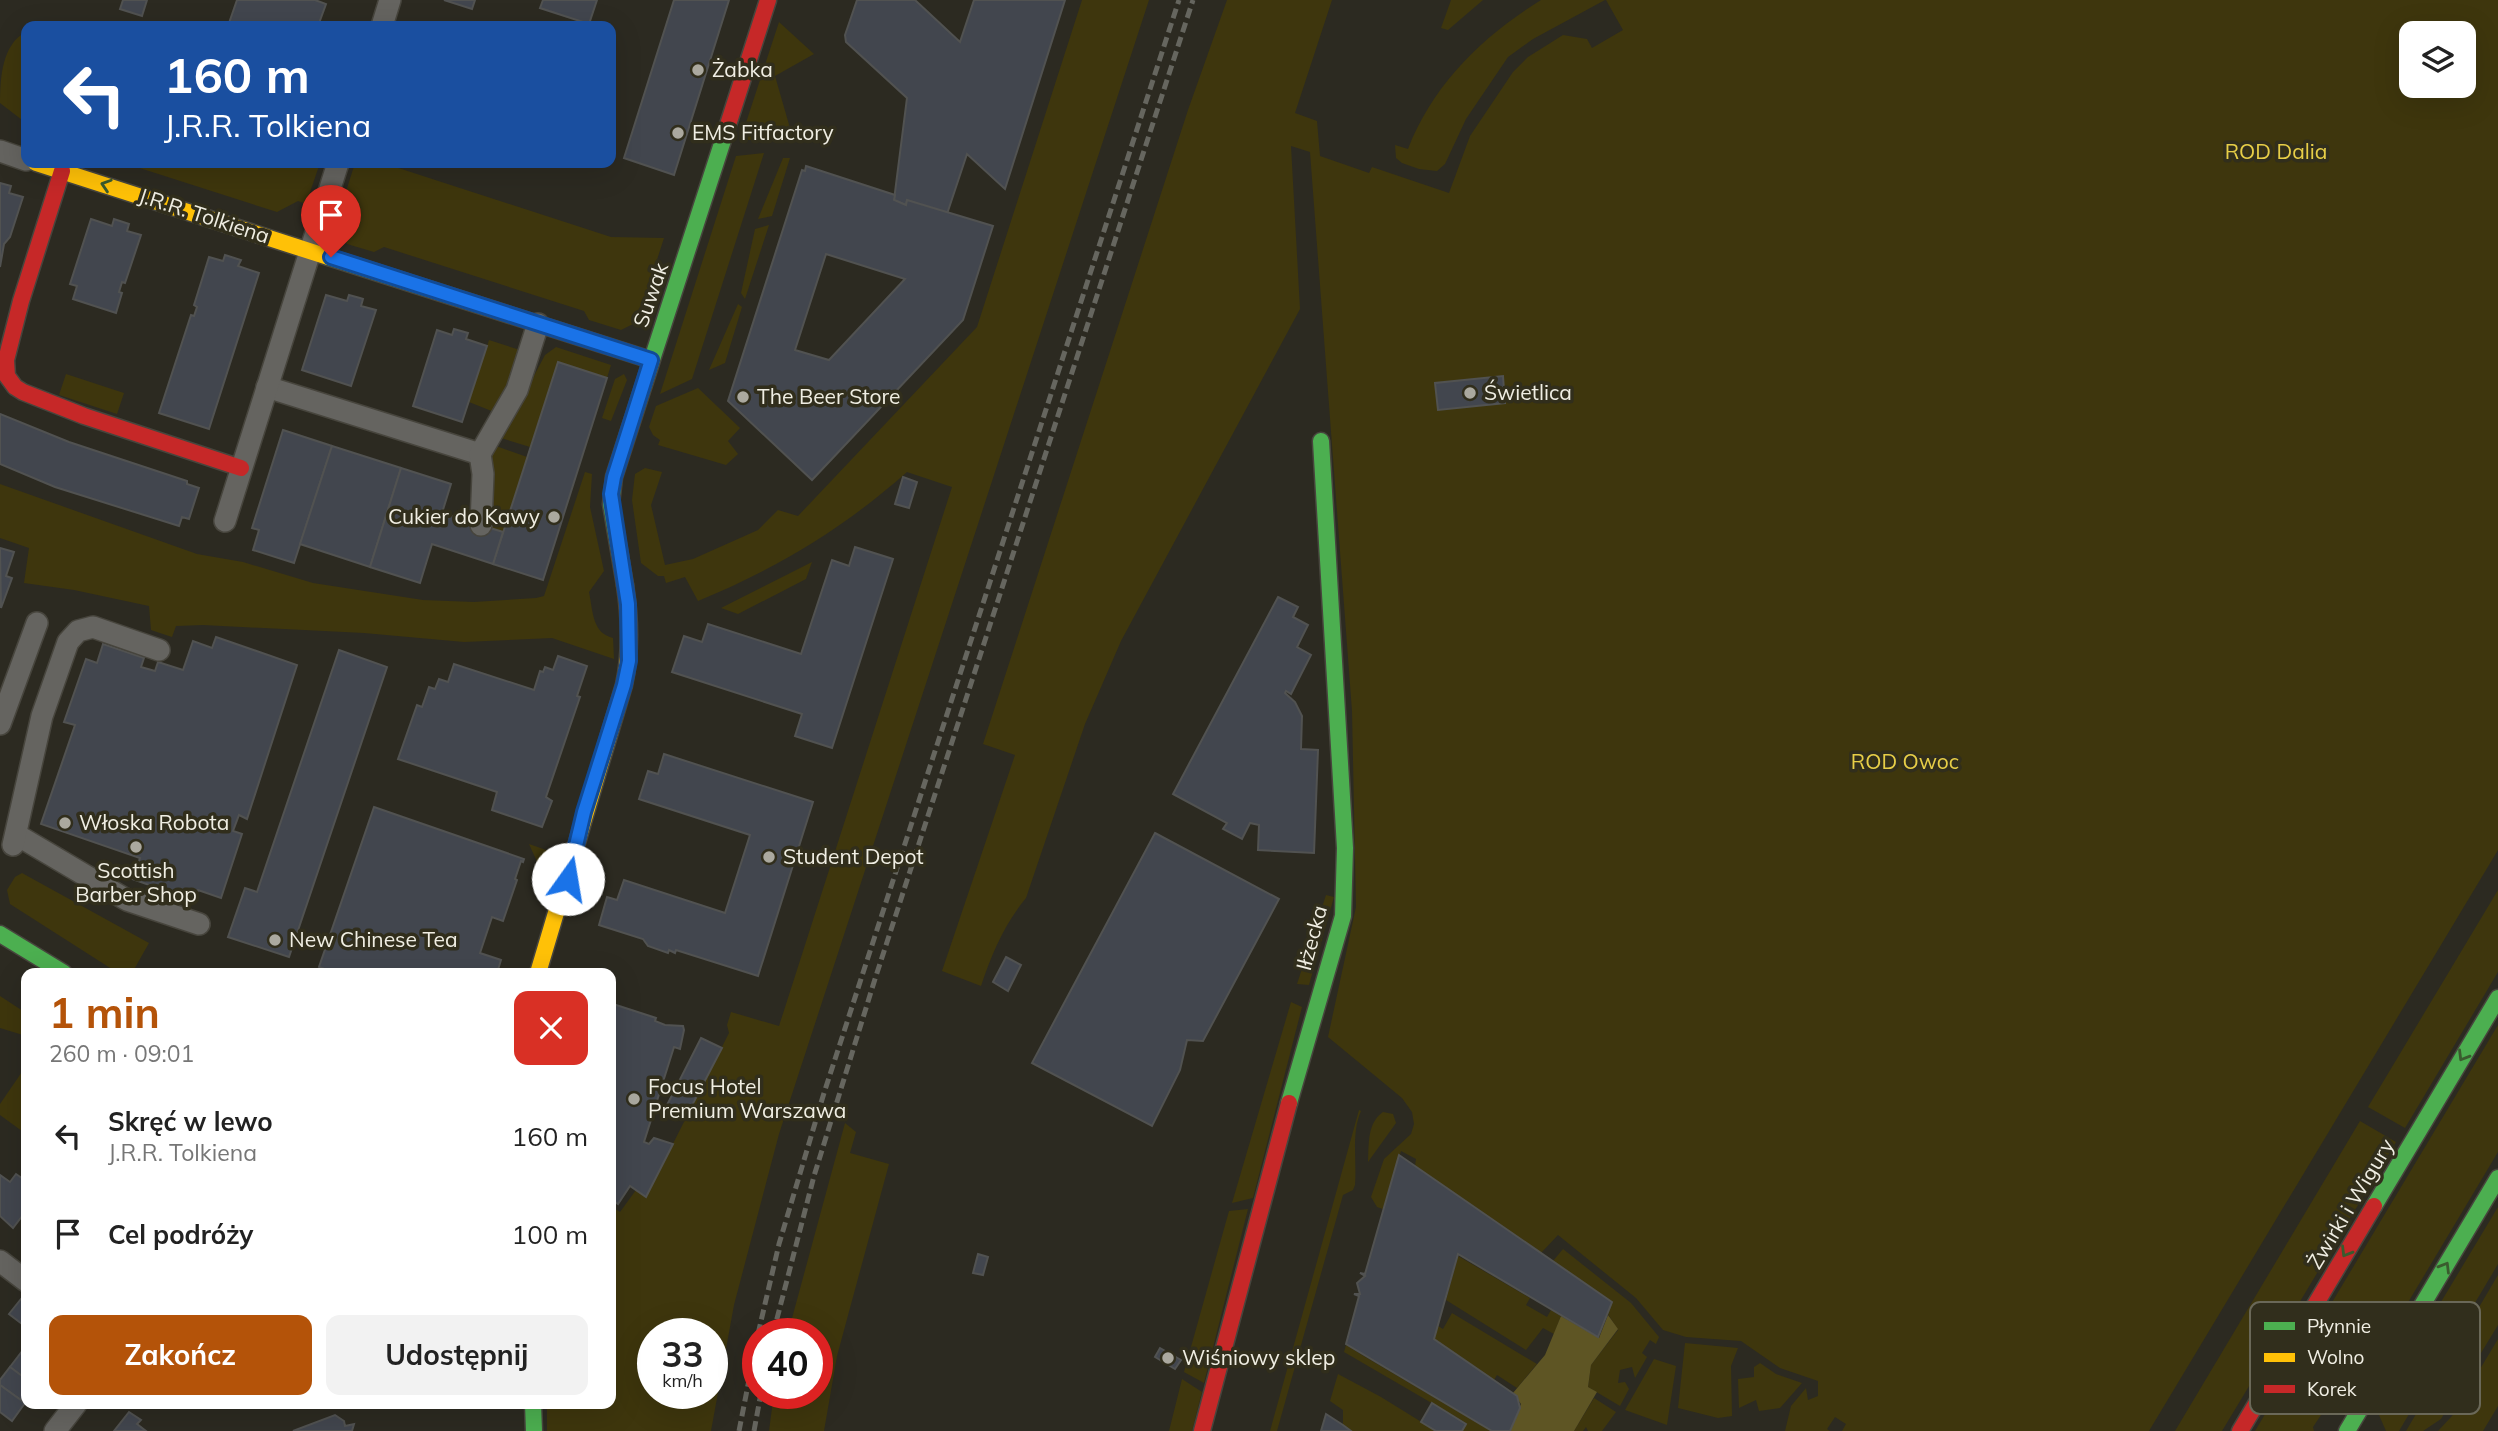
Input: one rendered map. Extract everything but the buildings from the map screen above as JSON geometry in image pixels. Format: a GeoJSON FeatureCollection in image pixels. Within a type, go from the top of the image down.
{"type":"FeatureCollection","features":[{"type":"Feature","properties":{"kind":"street"},"geometry":{"type":"LineString","coordinates":[[384,21],[390,0]]}},
{"type":"Feature","properties":{"kind":"street","name":"Suwak"},"geometry":{"type":"LineString","coordinates":[[540,968],[627,673],[630,648],[629,615],[611,494],[614,477],[768,0]]}},
{"type":"Feature","properties":{"kind":"street"},"geometry":{"type":"LineString","coordinates":[[0,151],[21,158]]}},
{"type":"Feature","properties":{"kind":"street","name":"J.R.R. Tolkiena"},"geometry":{"type":"LineString","coordinates":[[52,168],[651,360]]}},
{"type":"Feature","properties":{"kind":"street"},"geometry":{"type":"LineString","coordinates":[[225,521],[336,168]]}},
{"type":"Feature","properties":{"kind":"street"},"geometry":{"type":"LineString","coordinates":[[62,171],[20,301],[6,360],[10,382],[23,392],[84,416],[241,468]]}},
{"type":"Feature","properties":{"kind":"street"},"geometry":{"type":"LineString","coordinates":[[481,525],[483,474],[480,454],[517,390],[538,324]]}},
{"type":"Feature","properties":{"kind":"street"},"geometry":{"type":"LineString","coordinates":[[267,387],[480,454]]}},
{"type":"Feature","properties":{"kind":"street","name":"Iłżecka"},"geometry":{"type":"LineString","coordinates":[[1202,1431],[1317,999],[1343,916],[1345,848],[1321,441]]}},
{"type":"Feature","properties":{"kind":"street"},"geometry":{"type":"LineString","coordinates":[[0,724],[37,623]]}},
{"type":"Feature","properties":{"kind":"street"},"geometry":{"type":"LineString","coordinates":[[159,650],[93,627],[84,628],[72,636],[42,716],[15,840],[127,900],[199,924]]}},
{"type":"Feature","properties":{"kind":"street"},"geometry":{"type":"LineString","coordinates":[[0,934],[56,968]]}},
{"type":"Feature","properties":{"kind":"street","name":"Żwirki i Wigury"},"geometry":{"type":"LineString","coordinates":[[2317,1302],[2498,998]]}},
{"type":"Feature","properties":{"kind":"street"},"geometry":{"type":"LineString","coordinates":[[2424,1302],[2498,1178]]}},
{"type":"Feature","properties":{"kind":"street"},"geometry":{"type":"LineString","coordinates":[[0,1261],[21,1277]]}},
{"type":"Feature","properties":{"kind":"street"},"geometry":{"type":"LineString","coordinates":[[55,1431],[72,1409]]}},
{"type":"Feature","properties":{"kind":"street"},"geometry":{"type":"LineString","coordinates":[[533,1409],[534,1431]]}},
{"type":"Feature","properties":{"kind":"street","name":"Żwirki i Wigury"},"geometry":{"type":"LineString","coordinates":[[2240,1431],[2250,1414]]}},
{"type":"Feature","properties":{"kind":"street"},"geometry":{"type":"LineString","coordinates":[[2347,1431],[2357,1414]]}},
{"type":"Feature","properties":{"kind":"green space"},"geometry":{"type":"Polygon","coordinates":[[[1082,0],[1149,0],[779,1134],[734,1305],[728,1338],[728,1318],[637,1318],[637,1409],[715,1409],[711,1431],[547,1431],[547,1409],[616,1409],[616,1209],[620,1212],[636,1190],[646,1197],[729,1033],[727,1025],[731,1012],[779,1026],[952,487],[907,472],[859,511],[808,546],[727,589],[698,601],[685,577],[666,583],[664,576],[658,576],[641,563],[632,500],[635,474],[645,468],[662,472],[651,505],[665,565],[693,559],[758,530],[778,510],[798,516],[977,327],[1082,0]]]}},
{"type":"Feature","properties":{"kind":"green space","name":"ROD Owoc"},"geometry":{"type":"Polygon","coordinates":[[[1227,0],[1332,0],[1295,113],[1317,121],[1320,156],[1369,173],[1372,167],[1449,193],[1470,136],[1513,72],[1528,57],[1563,35],[1587,39],[1592,48],[1623,30],[1606,0],[2498,0],[2498,850],[2149,1431],[1842,1431],[1846,1424],[1835,1417],[1827,1429],[1830,1431],[1785,1431],[1791,1406],[1806,1388],[1808,1400],[1818,1396],[1818,1381],[1780,1368],[1741,1341],[1686,1337],[1663,1330],[1636,1298],[1558,1235],[1541,1253],[1415,1166],[1416,1159],[1401,1151],[1383,1209],[1377,1207],[1371,1197],[1384,1159],[1411,1134],[1414,1124],[1412,1112],[1402,1098],[1328,1037],[1356,907],[1352,711],[1310,152],[1291,146],[1300,309],[1121,641],[1085,724],[1026,898],[999,940],[981,986],[942,971],[1015,755],[983,744],[1188,110],[1227,0]]]}},
{"type":"Feature","properties":{"kind":"green space"},"geometry":{"type":"Polygon","coordinates":[[[1451,0],[1483,0],[1448,30],[1441,28],[1451,0]]]}},
{"type":"Feature","properties":{"kind":"green space"},"geometry":{"type":"Polygon","coordinates":[[[1541,0],[1605,0],[1533,39],[1508,57],[1466,119],[1445,164],[1437,171],[1419,169],[1396,158],[1395,145],[1408,149],[1431,103],[1462,64],[1499,29],[1541,0]]]}},
{"type":"Feature","properties":{"kind":"green space"},"geometry":{"type":"Polygon","coordinates":[[[779,22],[814,54],[775,76],[792,135],[740,141],[779,22]]]}},
{"type":"Feature","properties":{"kind":"green space"},"geometry":{"type":"Polygon","coordinates":[[[21,35],[21,119],[0,103],[4,63],[21,35]]]}},
{"type":"Feature","properties":{"kind":"green space"},"geometry":{"type":"Polygon","coordinates":[[[764,153],[692,379],[660,394],[736,156],[764,153]]]}},
{"type":"Feature","properties":{"kind":"green space"},"geometry":{"type":"Polygon","coordinates":[[[783,158],[790,158],[772,216],[758,219],[783,158]]]}},
{"type":"Feature","properties":{"kind":"green space"},"geometry":{"type":"Polygon","coordinates":[[[140,168],[318,168],[306,204],[298,201],[277,212],[140,168]]]}},
{"type":"Feature","properties":{"kind":"green space"},"geometry":{"type":"Polygon","coordinates":[[[353,168],[398,168],[611,237],[664,238],[637,322],[621,330],[589,320],[584,311],[384,247],[374,252],[347,244],[336,223],[353,168]]]}},
{"type":"Feature","properties":{"kind":"green space"},"geometry":{"type":"Polygon","coordinates":[[[769,225],[745,299],[741,293],[755,229],[769,225]]]}},
{"type":"Feature","properties":{"kind":"green space"},"geometry":{"type":"Polygon","coordinates":[[[738,304],[742,307],[725,363],[709,370],[738,304]]]}},
{"type":"Feature","properties":{"kind":"green space"},"geometry":{"type":"Polygon","coordinates":[[[489,340],[520,350],[510,384],[494,412],[469,402],[489,340]]]}},
{"type":"Feature","properties":{"kind":"green space"},"geometry":{"type":"Polygon","coordinates":[[[556,347],[611,365],[607,378],[558,362],[530,447],[501,438],[545,355],[556,347]]]}},
{"type":"Feature","properties":{"kind":"green space"},"geometry":{"type":"Polygon","coordinates":[[[66,374],[124,393],[117,414],[59,395],[66,374]]]}},
{"type":"Feature","properties":{"kind":"green space"},"geometry":{"type":"Polygon","coordinates":[[[624,374],[627,380],[611,421],[602,418],[615,379],[624,374]]]}},
{"type":"Feature","properties":{"kind":"green space"},"geometry":{"type":"Polygon","coordinates":[[[698,388],[740,428],[728,441],[738,454],[726,465],[658,445],[660,440],[653,435],[649,427],[656,406],[698,388]]]}},
{"type":"Feature","properties":{"kind":"green space"},"geometry":{"type":"Polygon","coordinates":[[[496,446],[527,457],[503,532],[488,527],[491,457],[496,446]]]}},
{"type":"Feature","properties":{"kind":"green space"},"geometry":{"type":"Polygon","coordinates":[[[585,472],[592,474],[590,507],[604,571],[589,592],[597,626],[613,638],[614,659],[552,638],[464,642],[364,633],[203,625],[176,626],[172,637],[151,630],[149,606],[74,590],[24,583],[29,548],[0,538],[0,484],[197,554],[243,562],[313,583],[423,600],[474,602],[536,598],[544,596],[585,472]]]}},
{"type":"Feature","properties":{"kind":"green space"},"geometry":{"type":"Polygon","coordinates":[[[812,562],[806,579],[738,614],[721,608],[812,562]]]}},
{"type":"Feature","properties":{"kind":"green space"},"geometry":{"type":"Polygon","coordinates":[[[529,844],[558,856],[549,891],[541,888],[544,877],[529,844]]]}},
{"type":"Feature","properties":{"kind":"green space"},"geometry":{"type":"Polygon","coordinates":[[[22,873],[149,943],[135,968],[110,968],[10,904],[7,890],[15,877],[22,873]]]}},
{"type":"Feature","properties":{"kind":"green space"},"geometry":{"type":"Polygon","coordinates":[[[2498,890],[2498,972],[2405,1128],[2368,1107],[2498,890]]]}},
{"type":"Feature","properties":{"kind":"green space"},"geometry":{"type":"Polygon","coordinates":[[[1326,895],[1334,897],[1309,985],[1297,984],[1326,895]]]}},
{"type":"Feature","properties":{"kind":"green space"},"geometry":{"type":"Polygon","coordinates":[[[0,996],[21,1010],[21,1034],[0,1028],[0,996]]]}},
{"type":"Feature","properties":{"kind":"green space"},"geometry":{"type":"Polygon","coordinates":[[[1291,1002],[1302,1007],[1253,1198],[1232,1203],[1291,1002]]]}},
{"type":"Feature","properties":{"kind":"green space"},"geometry":{"type":"Polygon","coordinates":[[[2498,1025],[2498,1152],[2408,1302],[2332,1302],[2498,1025]]]}},
{"type":"Feature","properties":{"kind":"green space"},"geometry":{"type":"Polygon","coordinates":[[[21,1073],[21,1130],[0,1115],[0,1104],[21,1073]]]}},
{"type":"Feature","properties":{"kind":"green space"},"geometry":{"type":"Polygon","coordinates":[[[1359,1110],[1361,1111],[1355,1138],[1355,1185],[1353,1190],[1343,1195],[1277,1431],[1270,1431],[1359,1110]]]}},
{"type":"Feature","properties":{"kind":"green space"},"geometry":{"type":"Polygon","coordinates":[[[1383,1112],[1393,1114],[1396,1123],[1368,1162],[1371,1128],[1383,1112]]]}},
{"type":"Feature","properties":{"kind":"green space"},"geometry":{"type":"Polygon","coordinates":[[[2360,1121],[2396,1142],[2300,1302],[2252,1302],[2360,1121]]]}},
{"type":"Feature","properties":{"kind":"green space"},"geometry":{"type":"Polygon","coordinates":[[[845,1123],[856,1132],[850,1153],[889,1164],[833,1379],[833,1318],[792,1318],[845,1123]]]}},
{"type":"Feature","properties":{"kind":"green space"},"geometry":{"type":"Polygon","coordinates":[[[2498,1207],[2498,1264],[2475,1302],[2441,1302],[2498,1207]]]}},
{"type":"Feature","properties":{"kind":"green space"},"geometry":{"type":"Polygon","coordinates":[[[1248,1209],[1204,1383],[1184,1372],[1229,1211],[1248,1209]]]}},
{"type":"Feature","properties":{"kind":"green space"},"geometry":{"type":"Polygon","coordinates":[[[1563,1249],[1631,1303],[1659,1337],[1656,1344],[1650,1340],[1642,1353],[1647,1357],[1635,1378],[1632,1367],[1620,1370],[1618,1383],[1625,1382],[1629,1389],[1620,1406],[1588,1387],[1591,1365],[1618,1330],[1608,1314],[1612,1302],[1553,1261],[1563,1249]]]}},
{"type":"Feature","properties":{"kind":"green space"},"geometry":{"type":"Polygon","coordinates":[[[1458,1256],[1530,1298],[1526,1305],[1547,1317],[1551,1310],[1561,1316],[1554,1334],[1543,1328],[1526,1350],[1446,1300],[1458,1256]]]}},
{"type":"Feature","properties":{"kind":"green space"},"geometry":{"type":"Polygon","coordinates":[[[2498,1275],[2498,1325],[2480,1355],[2480,1306],[2498,1275]]]}},
{"type":"Feature","properties":{"kind":"green space"},"geometry":{"type":"Polygon","coordinates":[[[2250,1305],[2250,1384],[2222,1431],[2175,1431],[2250,1305]]]}},
{"type":"Feature","properties":{"kind":"green space"},"geometry":{"type":"Polygon","coordinates":[[[1452,1313],[1537,1364],[1517,1388],[1497,1375],[1494,1380],[1434,1339],[1438,1326],[1443,1329],[1452,1313]]]}},
{"type":"Feature","properties":{"kind":"green space"},"geometry":{"type":"Polygon","coordinates":[[[2498,1339],[2498,1406],[2483,1431],[2438,1431],[2453,1414],[2480,1414],[2480,1369],[2498,1339]]]}},
{"type":"Feature","properties":{"kind":"green space"},"geometry":{"type":"Polygon","coordinates":[[[1685,1343],[1738,1348],[1731,1366],[1732,1416],[1718,1418],[1678,1408],[1685,1343]]]}},
{"type":"Feature","properties":{"kind":"green space"},"geometry":{"type":"Polygon","coordinates":[[[1346,1345],[1491,1431],[1462,1431],[1466,1423],[1344,1352],[1346,1345]]]}},
{"type":"Feature","properties":{"kind":"green space"},"geometry":{"type":"Polygon","coordinates":[[[1654,1359],[1676,1366],[1667,1425],[1625,1410],[1654,1359]]]}},
{"type":"Feature","properties":{"kind":"green space"},"geometry":{"type":"Polygon","coordinates":[[[1760,1363],[1776,1374],[1802,1383],[1780,1408],[1759,1411],[1756,1400],[1739,1408],[1738,1379],[1754,1377],[1754,1367],[1760,1363]]]}},
{"type":"Feature","properties":{"kind":"green space"},"geometry":{"type":"Polygon","coordinates":[[[1338,1374],[1436,1431],[1351,1431],[1343,1425],[1343,1410],[1330,1401],[1338,1374]]]}},
{"type":"Feature","properties":{"kind":"green space"},"geometry":{"type":"Polygon","coordinates":[[[1182,1379],[1202,1392],[1192,1431],[1169,1431],[1182,1379]]]}},
{"type":"Feature","properties":{"kind":"green space"},"geometry":{"type":"Polygon","coordinates":[[[1594,1398],[1616,1412],[1602,1431],[1588,1431],[1586,1427],[1583,1431],[1574,1431],[1594,1398]]]}},
{"type":"Feature","properties":{"kind":"green space"},"geometry":{"type":"Polygon","coordinates":[[[772,1409],[828,1409],[824,1431],[769,1431],[772,1409]]]}},
{"type":"Feature","properties":{"kind":"green space"},"geometry":{"type":"Polygon","coordinates":[[[2265,1414],[2322,1414],[2313,1427],[2314,1431],[2255,1431],[2265,1414]]]}},
{"type":"Feature","properties":{"kind":"green space"},"geometry":{"type":"Polygon","coordinates":[[[2409,1414],[2399,1431],[2386,1431],[2379,1415],[2409,1414]]]}},
{"type":"Feature","properties":{"kind":"green space"},"geometry":{"type":"Polygon","coordinates":[[[2416,1414],[2444,1414],[2423,1431],[2406,1431],[2416,1414]]]}},
{"type":"Feature","properties":{"kind":"shaded area"},"geometry":{"type":"Polygon","coordinates":[[[1608,1315],[1618,1329],[1591,1365],[1588,1387],[1597,1392],[1574,1431],[1510,1431],[1521,1404],[1513,1393],[1545,1355],[1561,1316],[1599,1338],[1608,1315]]]}},
{"type":"Feature","properties":{"kind":"railway"},"geometry":{"type":"LineString","coordinates":[[762,1318],[779,1244],[824,1093],[1179,0]]}},
{"type":"Feature","properties":{"kind":"railway"},"geometry":{"type":"LineString","coordinates":[[777,1318],[814,1176],[875,979],[1193,0]]}},
{"type":"Feature","properties":{"kind":"railway"},"geometry":{"type":"LineString","coordinates":[[739,1431],[743,1409]]}},
{"type":"Feature","properties":{"kind":"railway"},"geometry":{"type":"LineString","coordinates":[[754,1431],[758,1409]]}},
{"type":"Feature","properties":{"kind":"traffic: fast"},"geometry":{"type":"LineString","coordinates":[[625,585],[611,504],[614,477],[726,131]]}},
{"type":"Feature","properties":{"kind":"traffic: fast"},"geometry":{"type":"LineString","coordinates":[[328,257],[651,360]]}},
{"type":"Feature","properties":{"kind":"traffic: fast"},"geometry":{"type":"LineString","coordinates":[[1289,1103],[1343,916],[1345,848],[1321,441]]}},
{"type":"Feature","properties":{"kind":"traffic: fast"},"geometry":{"type":"LineString","coordinates":[[0,934],[56,968]]}},
{"type":"Feature","properties":{"kind":"traffic: fast"},"geometry":{"type":"LineString","coordinates":[[2374,1206],[2498,998]]}},
{"type":"Feature","properties":{"kind":"traffic: fast"},"geometry":{"type":"LineString","coordinates":[[2424,1302],[2498,1178]]}},
{"type":"Feature","properties":{"kind":"traffic: fast"},"geometry":{"type":"LineString","coordinates":[[533,1409],[534,1431]]}},
{"type":"Feature","properties":{"kind":"traffic: fast"},"geometry":{"type":"LineString","coordinates":[[2347,1431],[2357,1414]]}},
{"type":"Feature","properties":{"kind":"traffic: slow"},"geometry":{"type":"LineString","coordinates":[[52,168],[328,257]]}},
{"type":"Feature","properties":{"kind":"traffic: slow"},"geometry":{"type":"LineString","coordinates":[[539,968],[624,685],[629,635],[625,585]]}},
{"type":"Feature","properties":{"kind":"traffic: jam"},"geometry":{"type":"LineString","coordinates":[[726,131],[768,0]]}},
{"type":"Feature","properties":{"kind":"traffic: jam"},"geometry":{"type":"LineString","coordinates":[[62,171],[21,301],[6,360],[7,376],[15,387],[23,392],[84,416],[241,468]]}},
{"type":"Feature","properties":{"kind":"traffic: jam"},"geometry":{"type":"LineString","coordinates":[[1202,1431],[1289,1103]]}},
{"type":"Feature","properties":{"kind":"traffic: jam"},"geometry":{"type":"LineString","coordinates":[[2317,1302],[2374,1206]]}},
{"type":"Feature","properties":{"kind":"traffic: jam"},"geometry":{"type":"LineString","coordinates":[[2240,1431],[2250,1414]]}},
{"type":"Feature","properties":{"kind":"place","name":"Żabka"},"geometry":{"type":"Point","coordinates":[698,70]}},
{"type":"Feature","properties":{"kind":"place","name":"EMS Fitfactory"},"geometry":{"type":"Point","coordinates":[678,133]}},
{"type":"Feature","properties":{"kind":"place","name":"Świetlica"},"geometry":{"type":"Point","coordinates":[1470,393]}},
{"type":"Feature","properties":{"kind":"place","name":"The Beer Store"},"geometry":{"type":"Point","coordinates":[743,397]}},
{"type":"Feature","properties":{"kind":"place","name":"Cukier do Kawy"},"geometry":{"type":"Point","coordinates":[554,517]}},
{"type":"Feature","properties":{"kind":"place","name":"Włoska Robota"},"geometry":{"type":"Point","coordinates":[65,823]}},
{"type":"Feature","properties":{"kind":"place","name":"Scottish Barber Shop"},"geometry":{"type":"Point","coordinates":[136,847]}},
{"type":"Feature","properties":{"kind":"place","name":"Student Depot"},"geometry":{"type":"Point","coordinates":[769,857]}},
{"type":"Feature","properties":{"kind":"place","name":"New Chinese Tea"},"geometry":{"type":"Point","coordinates":[275,940]}},
{"type":"Feature","properties":{"kind":"place","name":"Focus Hotel Premium Warszawa"},"geometry":{"type":"Point","coordinates":[634,1099]}},
{"type":"Feature","properties":{"kind":"place","name":"Wiśniowy sklep"},"geometry":{"type":"Point","coordinates":[1168,1358]}},
{"type":"Feature","properties":{"kind":"route"},"geometry":{"type":"LineString","coordinates":[[331,257],[651,360],[611,494],[628,604],[629,661],[584,812],[568,879]]}},
{"type":"Feature","properties":{"kind":"park label","name":"ROD Dalia"},"geometry":{"type":"Point","coordinates":[2276,152]}}]}
